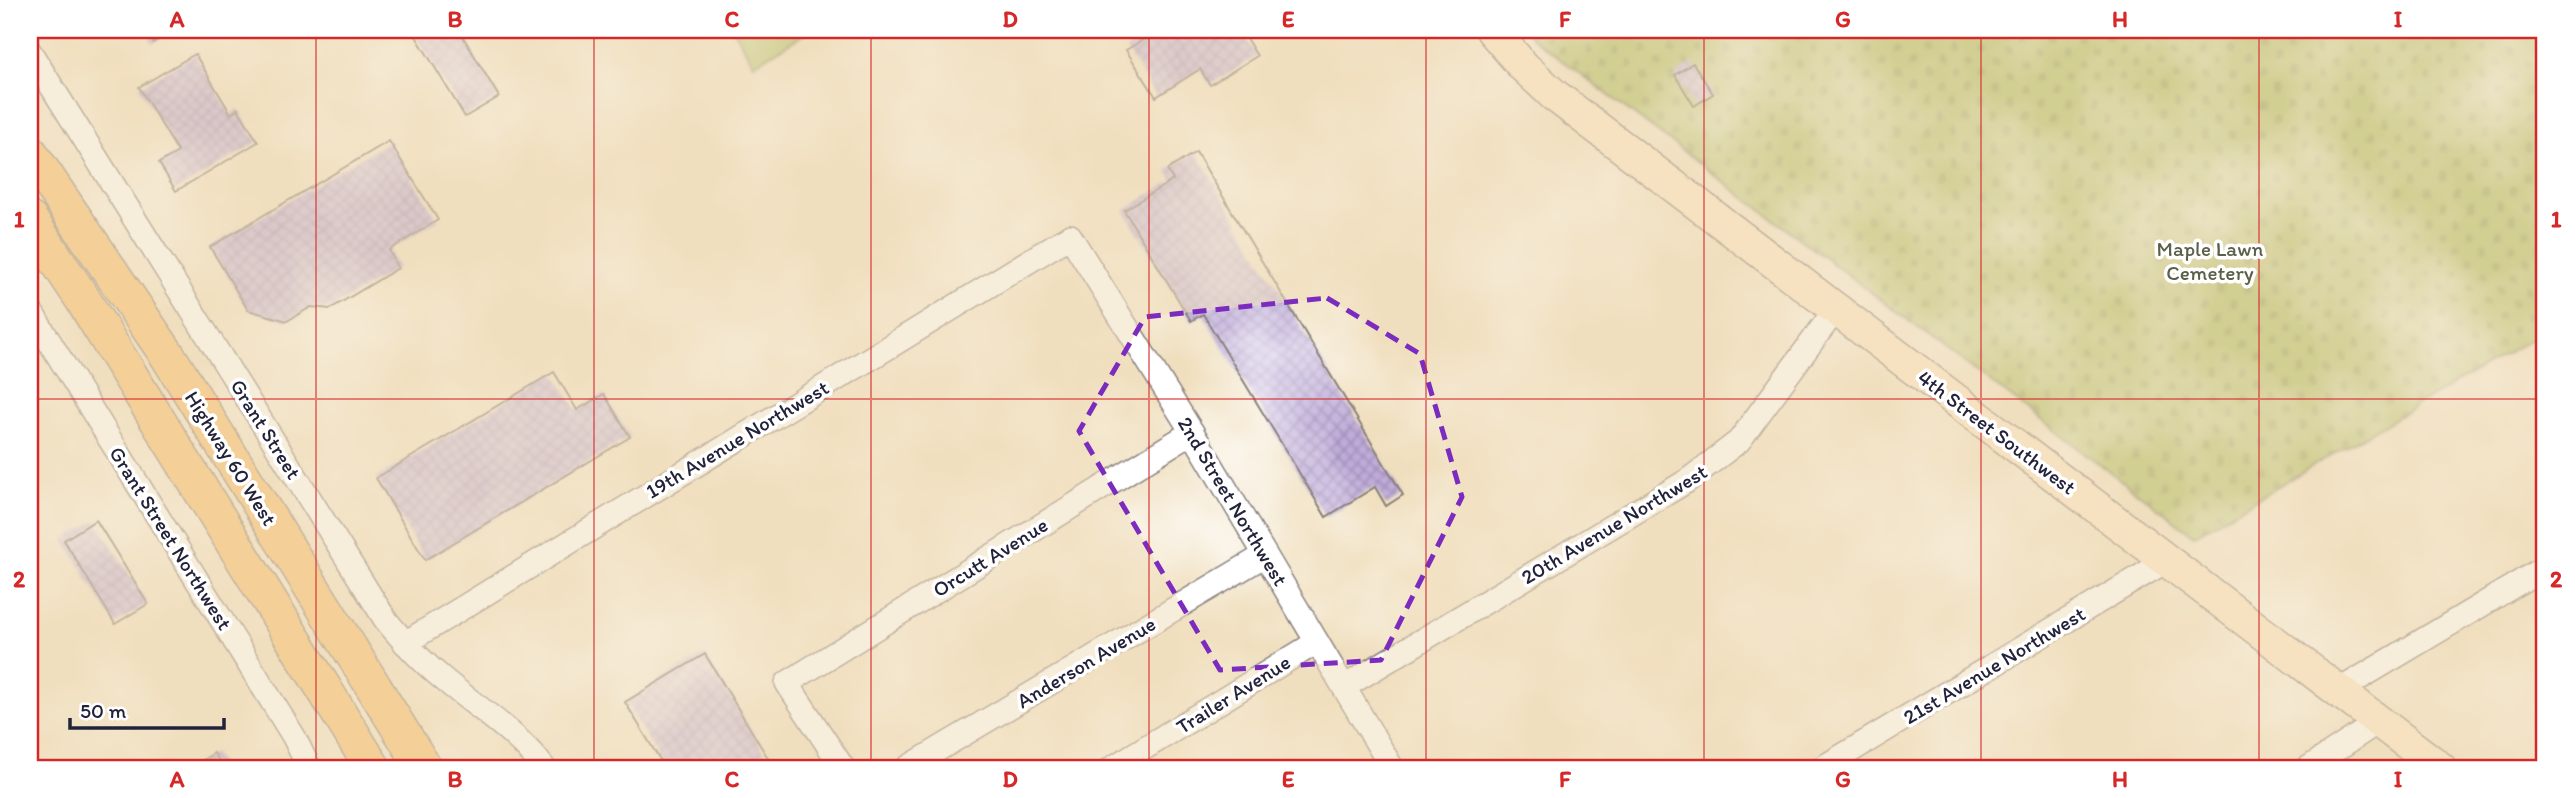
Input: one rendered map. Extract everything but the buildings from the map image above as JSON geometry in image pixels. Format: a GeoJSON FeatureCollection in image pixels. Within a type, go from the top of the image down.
{"type":"FeatureCollection","features":[{"type":"Feature","properties":{"kind":"main road","name":"Highway 60 West"},"geometry":{"type":"LineString","coordinates":[[30,153],[168,356],[424,768]]}},
{"type":"Feature","properties":{"kind":"main road","name":"Highway 60 West"},"geometry":{"type":"LineString","coordinates":[[30,220],[82,299],[373,768]]}},
{"type":"Feature","properties":{"kind":"street","name":"4th Street Southwest"},"geometry":{"type":"LineString","coordinates":[[1492,30],[1523,66],[1554,95],[2440,768]]}},
{"type":"Feature","properties":{"kind":"street","name":"Grant Street"},"geometry":{"type":"LineString","coordinates":[[30,52],[385,619],[440,677],[508,729],[544,768]]}},
{"type":"Feature","properties":{"kind":"street","name":"19th Avenue Northwest"},"geometry":{"type":"LineString","coordinates":[[405,643],[1070,236]]}},
{"type":"Feature","properties":{"kind":"street","name":"2nd Street Northwest"},"geometry":{"type":"LineString","coordinates":[[1070,236],[1192,432],[1392,768]]}},
{"type":"Feature","properties":{"kind":"street","name":"20th Avenue Northwest"},"geometry":{"type":"LineString","coordinates":[[1344,687],[1714,463],[1739,441],[1836,309]]}},
{"type":"Feature","properties":{"kind":"street","name":"Grant Street Northwest"},"geometry":{"type":"LineString","coordinates":[[30,310],[294,737],[309,768]]}},
{"type":"Feature","properties":{"kind":"street","name":"Orcutt Avenue"},"geometry":{"type":"LineString","coordinates":[[843,768],[787,683],[1192,432]]}},
{"type":"Feature","properties":{"kind":"street","name":"Anderson Avenue"},"geometry":{"type":"LineString","coordinates":[[907,768],[1265,555]]}},
{"type":"Feature","properties":{"kind":"street","name":"21st Avenue Northwest"},"geometry":{"type":"LineString","coordinates":[[1822,768],[2165,561]]}},
{"type":"Feature","properties":{"kind":"street"},"geometry":{"type":"LineString","coordinates":[[2338,691],[2545,566]]}},
{"type":"Feature","properties":{"kind":"street","name":"Trailer Avenue"},"geometry":{"type":"LineString","coordinates":[[1112,768],[1317,642]]}},
{"type":"Feature","properties":{"kind":"street"},"geometry":{"type":"LineString","coordinates":[[2308,768],[2378,722]]}},
{"type":"Feature","properties":{"kind":"highlighted area"},"geometry":{"type":"Polygon","coordinates":[[[1327,298],[1420,354],[1462,497],[1381,660],[1220,670],[1079,431],[1145,317],[1327,298]]]}},
{"type":"Feature","properties":{"kind":"green space"},"geometry":{"type":"Polygon","coordinates":[[[733,30],[811,30],[754,64],[733,30]]]}},
{"type":"Feature","properties":{"kind":"green space","name":"Maple Lawn Cemetery"},"geometry":{"type":"Polygon","coordinates":[[[1526,30],[2545,30],[2545,331],[2194,535],[1531,37],[1526,30]]]}}]}
